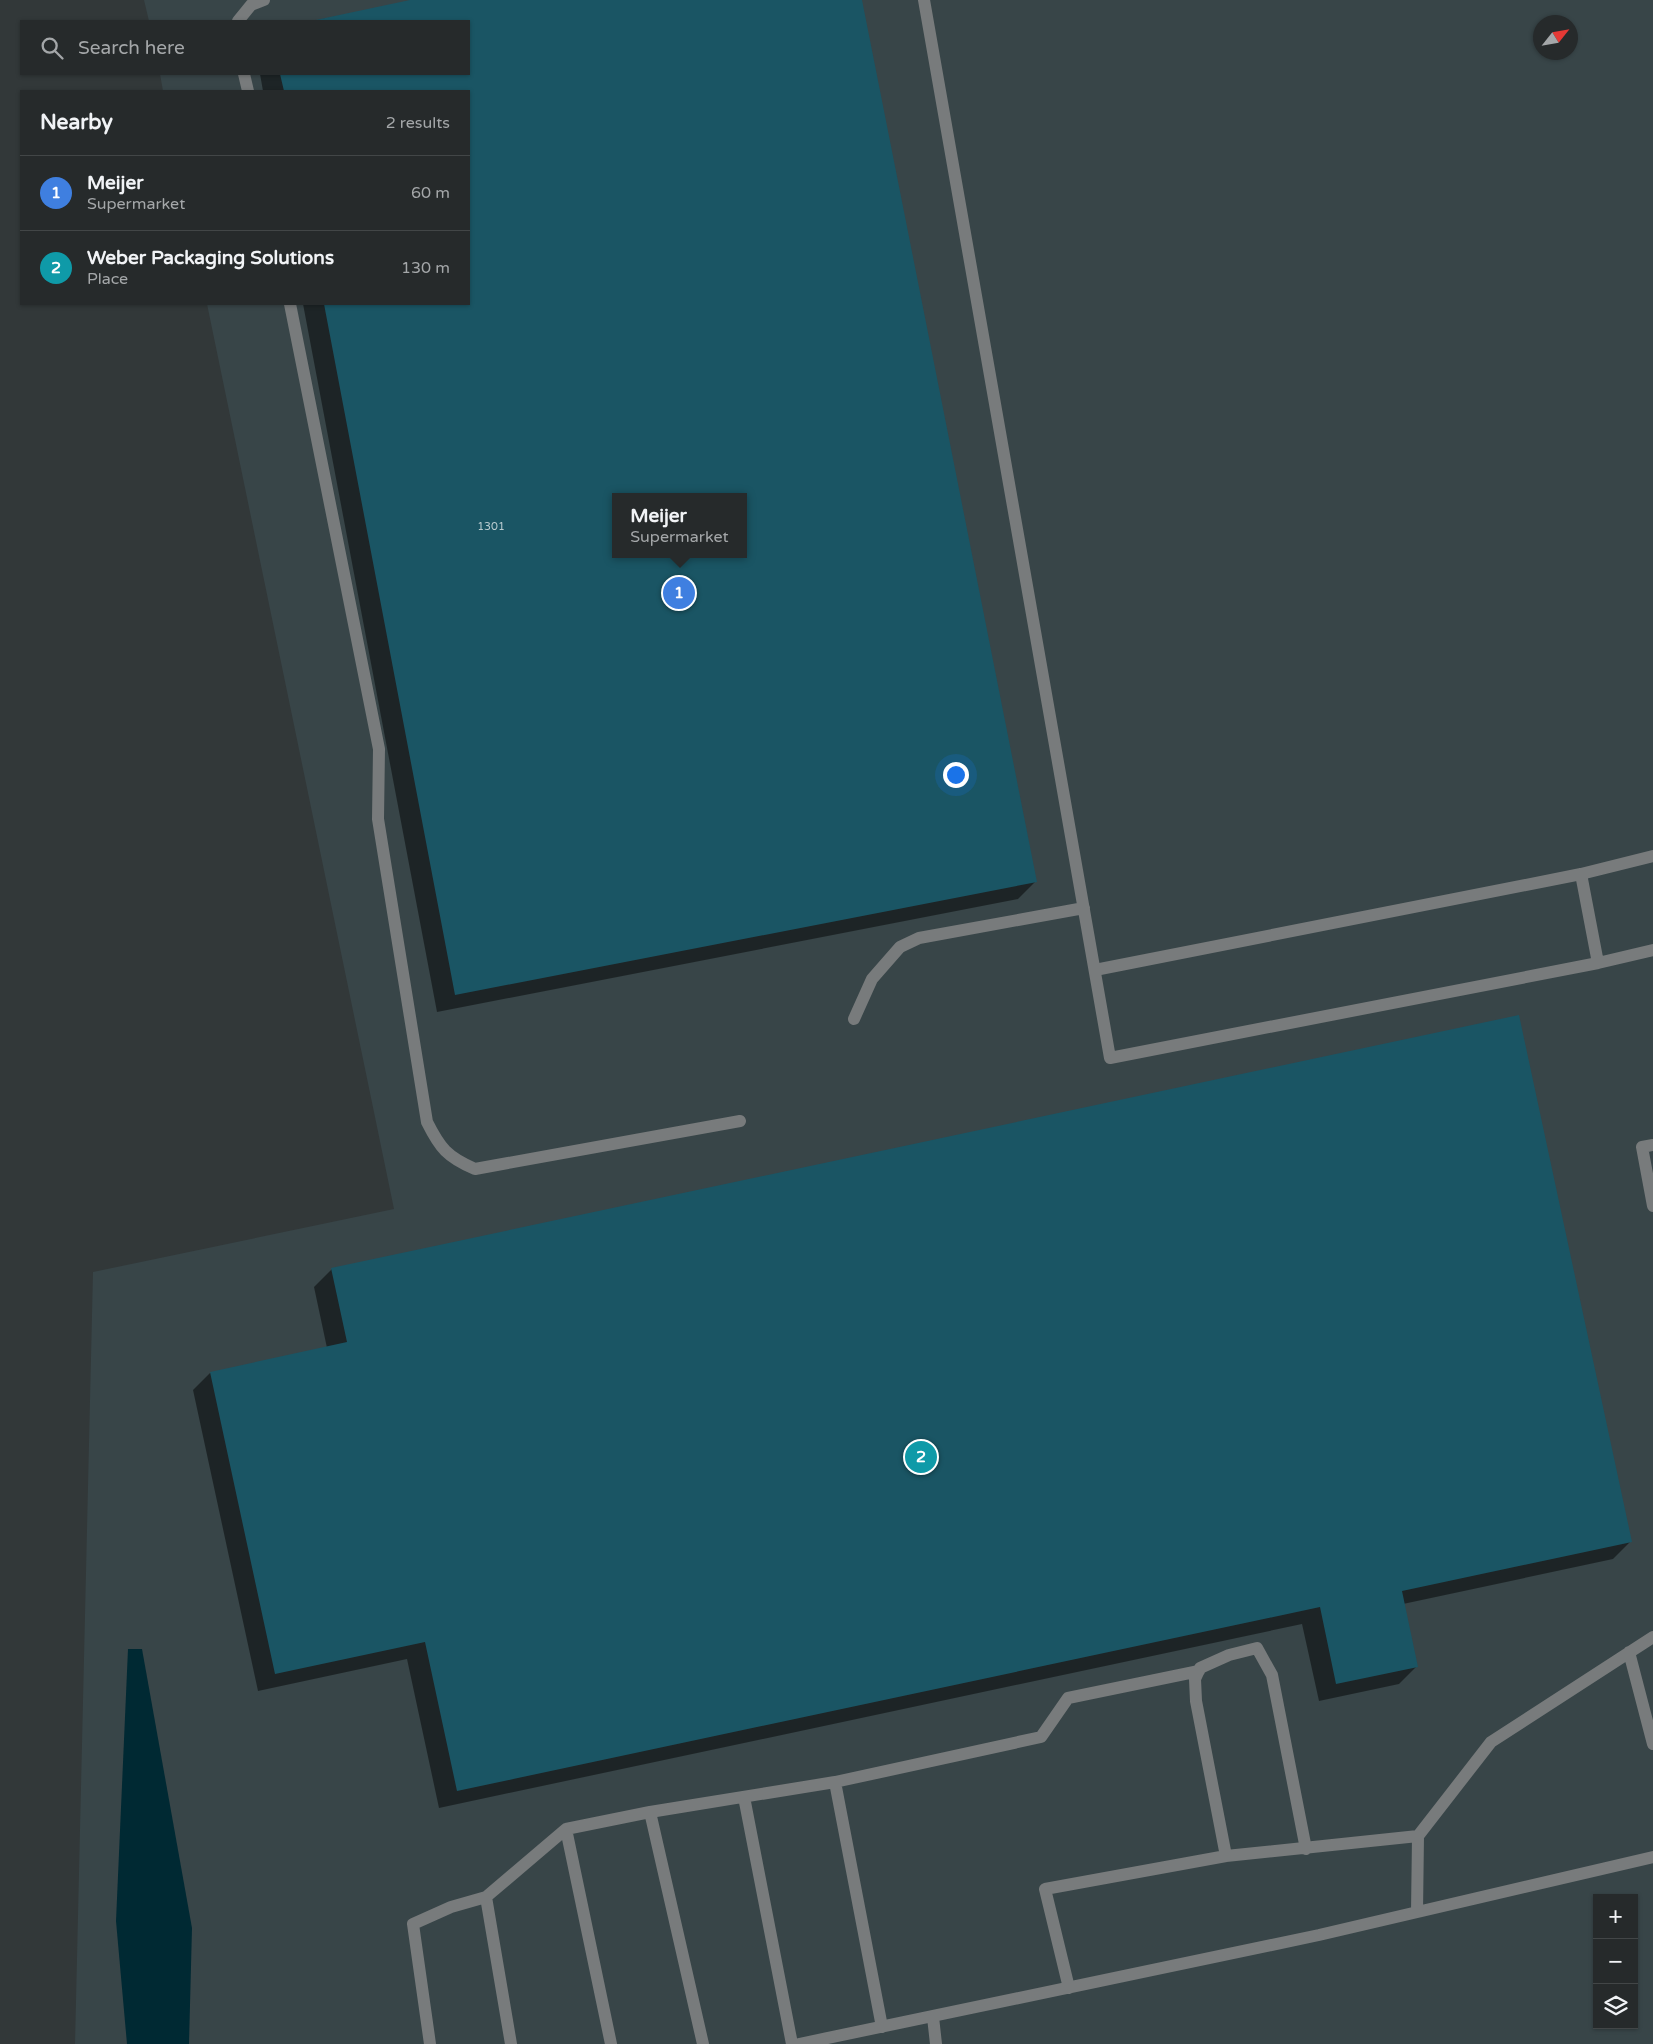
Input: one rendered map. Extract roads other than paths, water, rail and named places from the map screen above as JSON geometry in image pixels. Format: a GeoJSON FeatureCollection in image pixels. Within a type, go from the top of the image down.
{"type":"FeatureCollection","features":[{"type":"Feature","properties":{"kind":"lane"},"geometry":{"type":"LineString","coordinates":[[239,20],[251,5],[264,0]]}},
{"type":"Feature","properties":{"kind":"lane"},"geometry":{"type":"LineString","coordinates":[[924,0],[1110,1058],[1598,963],[1653,950]]}},
{"type":"Feature","properties":{"kind":"lane"},"geometry":{"type":"LineString","coordinates":[[244,75],[248,90]]}},
{"type":"Feature","properties":{"kind":"lane"},"geometry":{"type":"LineString","coordinates":[[290,305],[378,749],[378,819],[427,1122],[438,1142],[456,1161],[474,1169],[740,1121]]}},
{"type":"Feature","properties":{"kind":"lane"},"geometry":{"type":"LineString","coordinates":[[1095,970],[1581,874],[1653,856]]}},
{"type":"Feature","properties":{"kind":"lane"},"geometry":{"type":"LineString","coordinates":[[1581,874],[1598,963]]}},
{"type":"Feature","properties":{"kind":"lane"},"geometry":{"type":"LineString","coordinates":[[854,1019],[872,979],[900,947],[919,938],[1084,908]]}},
{"type":"Feature","properties":{"kind":"lane"},"geometry":{"type":"LineString","coordinates":[[1647,1146],[1653,1206]]}},
{"type":"Feature","properties":{"kind":"lane"},"geometry":{"type":"LineString","coordinates":[[1416,1912],[1418,1836],[1491,1742],[1653,1638]]}},
{"type":"Feature","properties":{"kind":"lane"},"geometry":{"type":"LineString","coordinates":[[1226,1856],[1196,1701],[1195,1679],[1200,1668],[1229,1655],[1257,1648],[1272,1675],[1306,1849]]}},
{"type":"Feature","properties":{"kind":"lane"},"geometry":{"type":"LineString","coordinates":[[1629,1652],[1653,1744]]}},
{"type":"Feature","properties":{"kind":"lane"},"geometry":{"type":"LineString","coordinates":[[430,2044],[413,1924],[451,1907],[486,1897],[566,1829],[650,1812],[835,1782],[1041,1737],[1068,1698],[1199,1671]]}},
{"type":"Feature","properties":{"kind":"lane"},"geometry":{"type":"LineString","coordinates":[[835,1782],[882,2027]]}},
{"type":"Feature","properties":{"kind":"lane"},"geometry":{"type":"LineString","coordinates":[[744,1797],[792,2044]]}},
{"type":"Feature","properties":{"kind":"lane"},"geometry":{"type":"LineString","coordinates":[[650,1812],[703,2044]]}},
{"type":"Feature","properties":{"kind":"lane"},"geometry":{"type":"LineString","coordinates":[[566,1829],[611,2044]]}},
{"type":"Feature","properties":{"kind":"lane"},"geometry":{"type":"LineString","coordinates":[[1069,1988],[1045,1889],[1226,1856],[1418,1836]]}},
{"type":"Feature","properties":{"kind":"lane"},"geometry":{"type":"LineString","coordinates":[[799,2044],[1319,1935],[1653,1856]]}},
{"type":"Feature","properties":{"kind":"lane"},"geometry":{"type":"LineString","coordinates":[[486,1897],[511,2044]]}},
{"type":"Feature","properties":{"kind":"lane"},"geometry":{"type":"LineString","coordinates":[[933,2017],[936,2044]]}},
{"type":"Feature","properties":{"kind":"water"},"geometry":{"type":"Polygon","coordinates":[[[128,1649],[142,1649],[192,1928],[189,2044],[127,2044],[116,1921],[128,1649]]]}},
{"type":"Feature","properties":{"kind":"place","name":"Meijer"},"geometry":{"type":"Point","coordinates":[679,593]}},
{"type":"Feature","properties":{"kind":"place","name":"Weber Packaging Solutions"},"geometry":{"type":"Point","coordinates":[921,1457]}}]}
